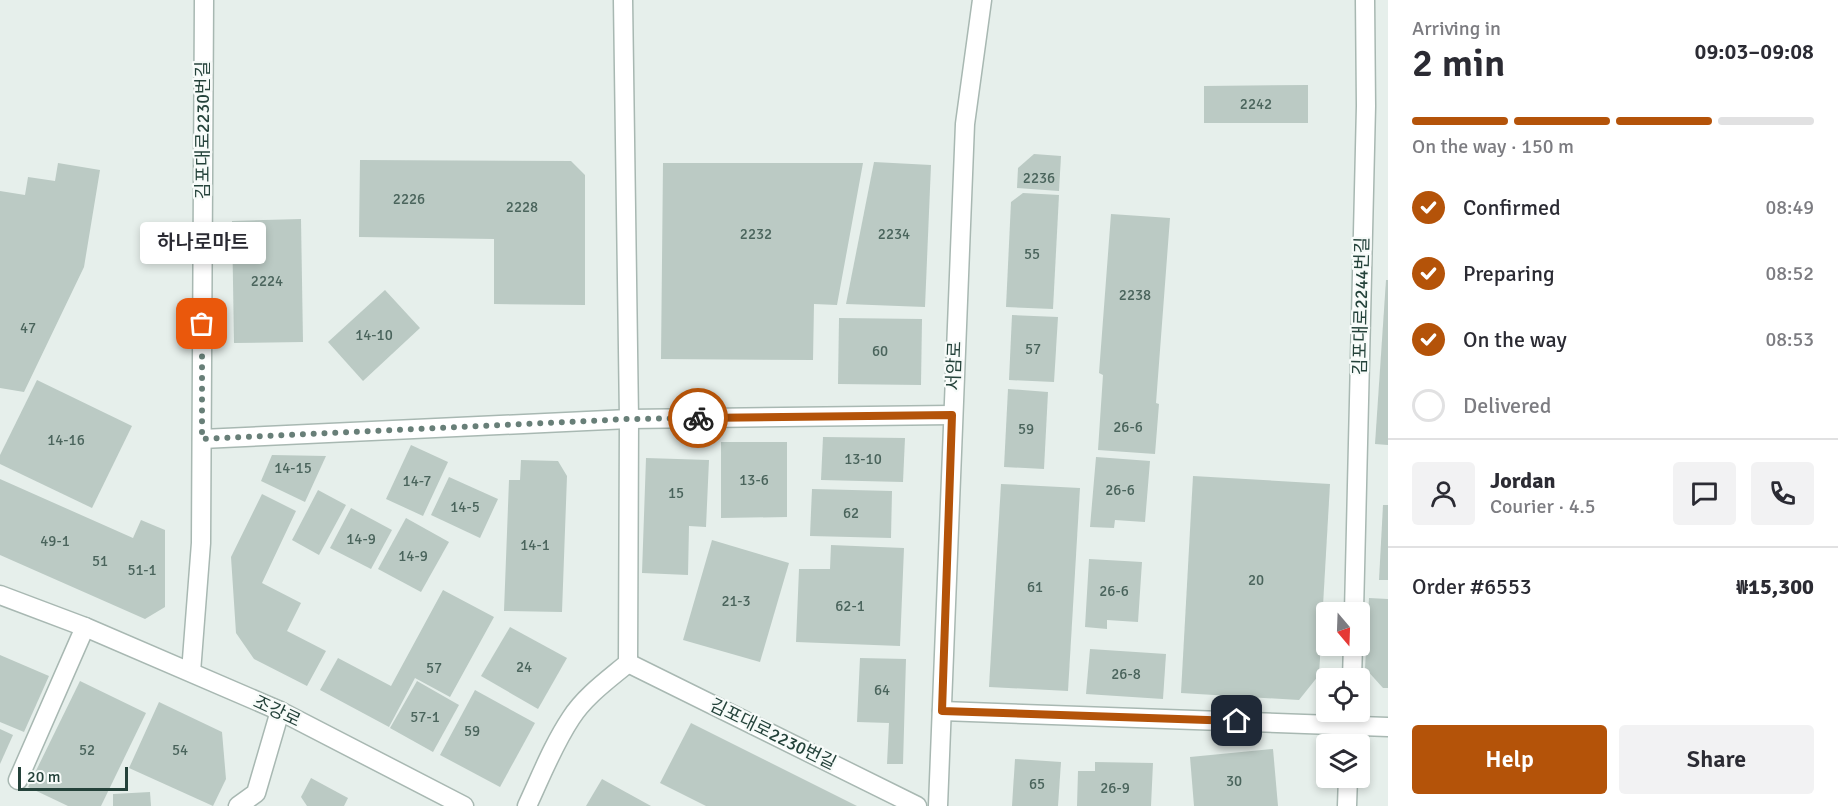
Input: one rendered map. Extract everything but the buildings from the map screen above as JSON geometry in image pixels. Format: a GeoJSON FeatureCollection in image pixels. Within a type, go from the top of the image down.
{"type":"FeatureCollection","features":[{"type":"Feature","properties":{"kind":"street","name":"김포대로2230번길"},"geometry":{"type":"LineString","coordinates":[[191,672],[201,543],[204,0]]}},
{"type":"Feature","properties":{"kind":"street"},"geometry":{"type":"LineString","coordinates":[[527,806],[572,716],[593,693],[628,663],[629,419],[623,0]]}},
{"type":"Feature","properties":{"kind":"street","name":"서암로"},"geometry":{"type":"LineString","coordinates":[[938,806],[964,124],[982,0]]}},
{"type":"Feature","properties":{"kind":"street","name":"김포대로2244번길"},"geometry":{"type":"LineString","coordinates":[[1354,602],[1366,106],[1365,0]]}},
{"type":"Feature","properties":{"kind":"street"},"geometry":{"type":"LineString","coordinates":[[202,439],[629,419],[952,415]]}},
{"type":"Feature","properties":{"kind":"street","name":"조강로"},"geometry":{"type":"LineString","coordinates":[[0,595],[86,627],[280,711],[464,806]]}},
{"type":"Feature","properties":{"kind":"street"},"geometry":{"type":"LineString","coordinates":[[18,780],[86,627]]}},
{"type":"Feature","properties":{"kind":"street","name":"김포대로2230번길"},"geometry":{"type":"LineString","coordinates":[[628,663],[917,806]]}},
{"type":"Feature","properties":{"kind":"street"},"geometry":{"type":"LineString","coordinates":[[238,806],[261,800],[280,711]]}},
{"type":"Feature","properties":{"kind":"street"},"geometry":{"type":"LineString","coordinates":[[942,711],[1316,717]]}},
{"type":"Feature","properties":{"kind":"street"},"geometry":{"type":"LineString","coordinates":[[1367,722],[1388,727]]}},
{"type":"Feature","properties":{"kind":"street"},"geometry":{"type":"LineString","coordinates":[[1347,806],[1348,788]]}},
{"type":"Feature","properties":{"kind":"way so far"},"geometry":{"type":"LineString","coordinates":[[202,324],[202,439],[629,419],[698,418]]}},
{"type":"Feature","properties":{"kind":"place","name":"하나로마트"},"geometry":{"type":"Point","coordinates":[202,324]}},
{"type":"Feature","properties":{"kind":"route"},"geometry":{"type":"LineString","coordinates":[[698,418],[952,415],[942,711],[1237,721]]}}]}
